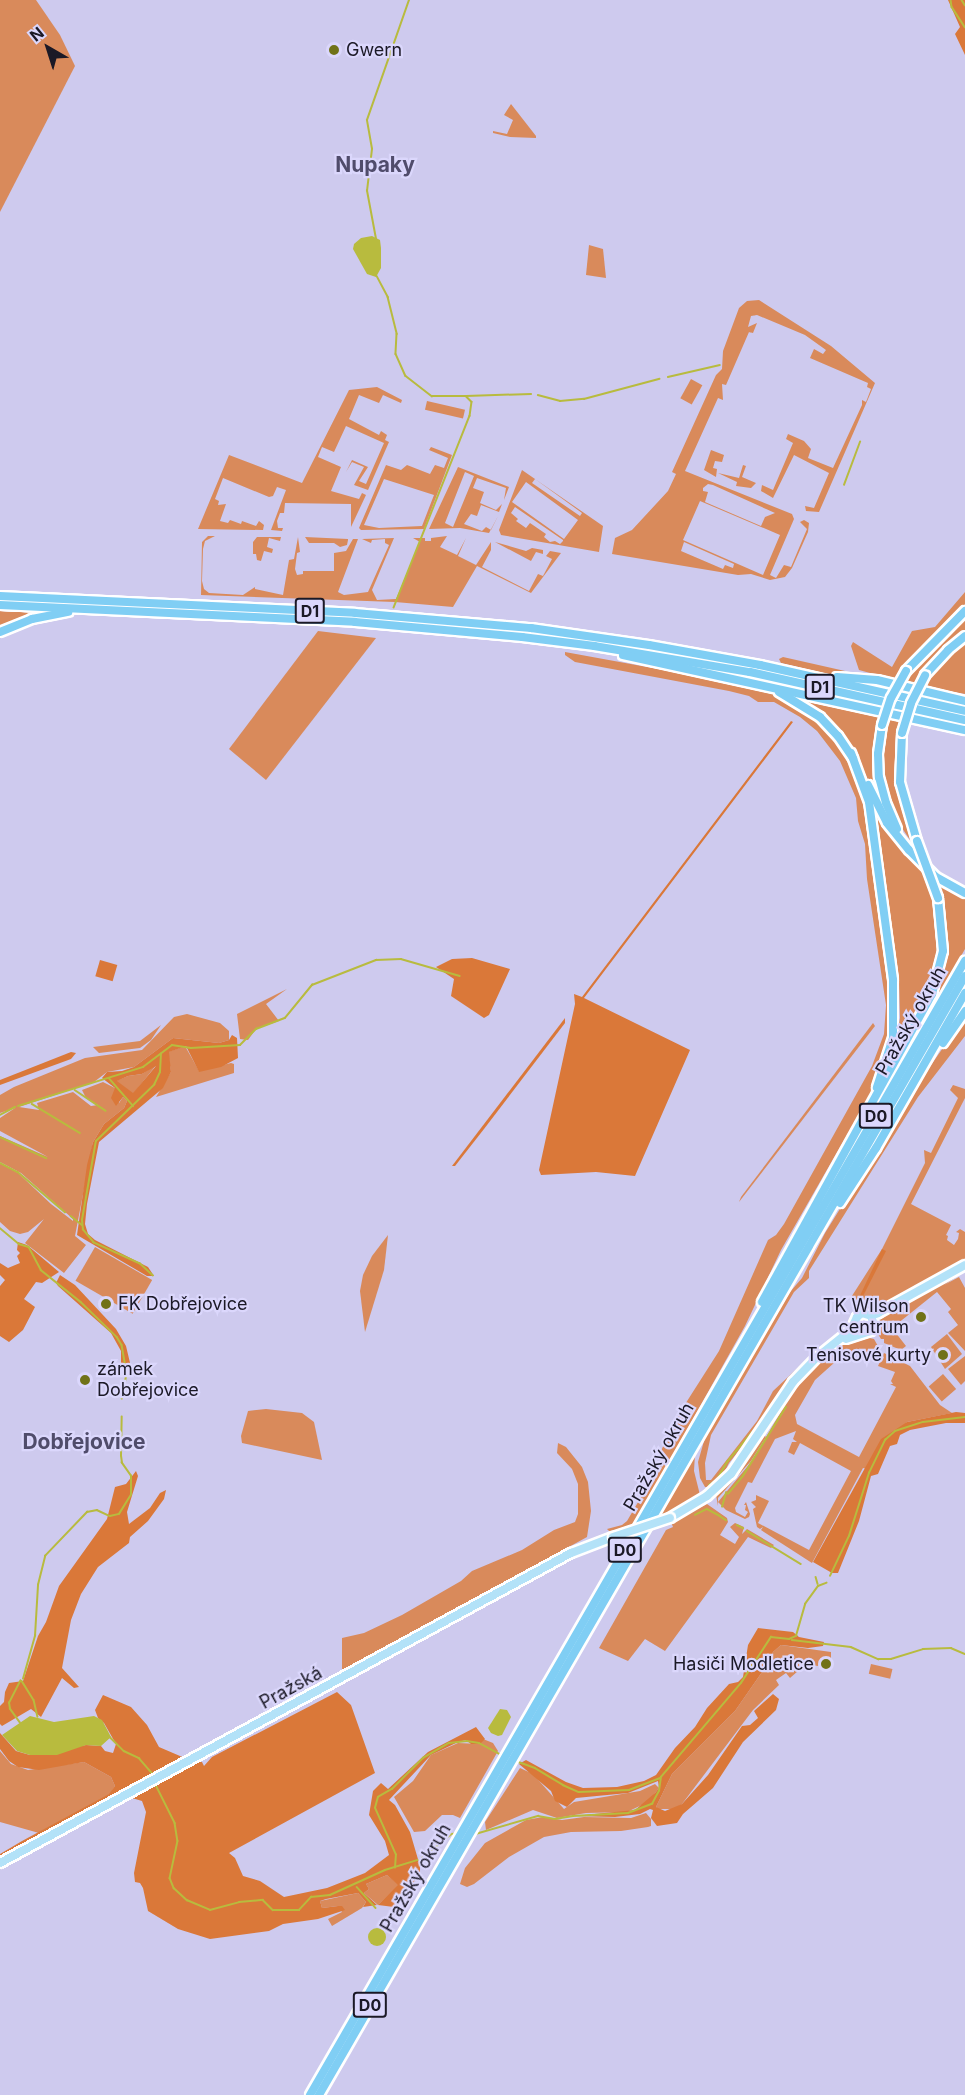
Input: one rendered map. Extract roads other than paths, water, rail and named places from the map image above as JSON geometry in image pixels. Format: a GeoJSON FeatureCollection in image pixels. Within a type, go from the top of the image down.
{"type":"FeatureCollection","features":[{"type":"Feature","properties":{"kind":"highway","name":"D1"},"geometry":{"type":"LineString","coordinates":[[0,594],[20,597],[345,612],[484,623],[649,645],[807,675],[965,711]]}},
{"type":"Feature","properties":{"kind":"highway","name":"D1"},"geometry":{"type":"LineString","coordinates":[[0,605],[396,625],[594,646],[769,676],[965,720]]}},
{"type":"Feature","properties":{"kind":"highway"},"geometry":{"type":"LineString","coordinates":[[0,632],[32,619],[85,610]]}},
{"type":"Feature","properties":{"kind":"highway"},"geometry":{"type":"LineString","coordinates":[[921,862],[896,827],[882,793],[878,754],[882,725],[891,698],[906,671],[965,611]]}},
{"type":"Feature","properties":{"kind":"highway"},"geometry":{"type":"LineString","coordinates":[[744,1344],[771,1283],[915,1029],[938,979],[944,937],[938,898],[917,841],[900,782],[902,733],[911,703],[925,675],[948,650],[965,636]]}},
{"type":"Feature","properties":{"kind":"highway"},"geometry":{"type":"LineString","coordinates":[[594,646],[636,659],[965,730]]}},
{"type":"Feature","properties":{"kind":"highway"},"geometry":{"type":"LineString","coordinates":[[807,675],[869,679],[965,701]]}},
{"type":"Feature","properties":{"kind":"highway"},"geometry":{"type":"LineString","coordinates":[[756,684],[793,699],[813,711],[832,729],[851,753],[887,823],[921,862],[943,882],[965,893]]}},
{"type":"Feature","properties":{"kind":"highway"},"geometry":{"type":"LineString","coordinates":[[938,695],[965,696]]}},
{"type":"Feature","properties":{"kind":"highway"},"geometry":{"type":"LineString","coordinates":[[851,753],[864,787],[871,817],[895,1005],[893,1038],[886,1064],[859,1128]]}},
{"type":"Feature","properties":{"kind":"highway","name":"Pražský okruh"},"geometry":{"type":"LineString","coordinates":[[319,2095],[744,1344],[965,961]]}},
{"type":"Feature","properties":{"kind":"highway","name":"Pražský okruh"},"geometry":{"type":"LineString","coordinates":[[512,1752],[965,976]]}},
{"type":"Feature","properties":{"kind":"highway"},"geometry":{"type":"LineString","coordinates":[[902,1103],[965,993]]}},
{"type":"Feature","properties":{"kind":"highway"},"geometry":{"type":"LineString","coordinates":[[902,1103],[965,1011]]}},
{"type":"Feature","properties":{"kind":"highway","name":"D0"},"geometry":{"type":"LineString","coordinates":[[805,1253],[861,1172],[902,1103]]}},
{"type":"Feature","properties":{"kind":"highway","name":"Pražský okruh"},"geometry":{"type":"LineString","coordinates":[[310,2095],[437,1884]]}},
{"type":"Feature","properties":{"kind":"main road"},"geometry":{"type":"LineString","coordinates":[[822,1353],[851,1336],[871,1331],[873,1319],[910,1295],[965,1265]]}},
{"type":"Feature","properties":{"kind":"main road"},"geometry":{"type":"LineString","coordinates":[[822,1353],[854,1326],[859,1315],[873,1319]]}},
{"type":"Feature","properties":{"kind":"main road"},"geometry":{"type":"LineString","coordinates":[[854,1326],[861,1333]]}},
{"type":"Feature","properties":{"kind":"main road","name":"Pražská"},"geometry":{"type":"LineString","coordinates":[[0,1863],[571,1553],[670,1518],[707,1496],[731,1474],[793,1382],[822,1353]]}},
{"type":"Feature","properties":{"kind":"waterway"},"geometry":{"type":"LineString","coordinates":[[376,239],[367,191],[372,149],[367,120],[409,0]]}},
{"type":"Feature","properties":{"kind":"waterway"},"geometry":{"type":"LineString","coordinates":[[951,0],[952,7],[965,27]]}},
{"type":"Feature","properties":{"kind":"waterway"},"geometry":{"type":"LineString","coordinates":[[962,0],[965,5]]}},
{"type":"Feature","properties":{"kind":"waterway"},"geometry":{"type":"LineString","coordinates":[[377,276],[388,297],[397,334],[396,354],[406,376],[432,396],[466,396],[472,402],[470,416],[394,608]]}},
{"type":"Feature","properties":{"kind":"waterway"},"geometry":{"type":"LineString","coordinates":[[668,377],[720,365]]}},
{"type":"Feature","properties":{"kind":"waterway"},"geometry":{"type":"LineString","coordinates":[[538,395],[560,401],[584,399],[659,379]]}},
{"type":"Feature","properties":{"kind":"waterway"},"geometry":{"type":"LineString","coordinates":[[466,396],[531,394]]}},
{"type":"Feature","properties":{"kind":"waterway"},"geometry":{"type":"LineString","coordinates":[[844,485],[860,442]]}},
{"type":"Feature","properties":{"kind":"waterway"},"geometry":{"type":"LineString","coordinates":[[18,1106],[143,1067],[172,1045],[191,1048],[240,1045],[256,1029],[285,1018],[312,985],[376,960],[401,959],[460,976]]}},
{"type":"Feature","properties":{"kind":"waterway"},"geometry":{"type":"LineString","coordinates":[[153,1276],[140,1264],[94,1243],[83,1230],[82,1220],[96,1141],[154,1085],[160,1072],[161,1054]]}},
{"type":"Feature","properties":{"kind":"waterway"},"geometry":{"type":"LineString","coordinates":[[109,1078],[133,1106]]}},
{"type":"Feature","properties":{"kind":"waterway"},"geometry":{"type":"LineString","coordinates":[[75,1090],[106,1111]]}},
{"type":"Feature","properties":{"kind":"waterway"},"geometry":{"type":"LineString","coordinates":[[32,1104],[80,1133]]}},
{"type":"Feature","properties":{"kind":"waterway"},"geometry":{"type":"LineString","coordinates":[[0,1115],[15,1107]]}},
{"type":"Feature","properties":{"kind":"waterway"},"geometry":{"type":"LineString","coordinates":[[0,1137],[46,1158]]}},
{"type":"Feature","properties":{"kind":"waterway"},"geometry":{"type":"LineString","coordinates":[[0,1163],[18,1172],[65,1212]]}},
{"type":"Feature","properties":{"kind":"waterway"},"geometry":{"type":"LineString","coordinates":[[71,1216],[82,1225]]}},
{"type":"Feature","properties":{"kind":"waterway"},"geometry":{"type":"LineString","coordinates":[[0,1228],[19,1244],[29,1247],[41,1270],[81,1302],[117,1337],[122,1345],[127,1374],[122,1399]]}},
{"type":"Feature","properties":{"kind":"waterway"},"geometry":{"type":"LineString","coordinates":[[728,1494],[743,1476],[786,1407]]}},
{"type":"Feature","properties":{"kind":"waterway"},"geometry":{"type":"LineString","coordinates":[[23,1679],[35,1636],[38,1585],[45,1556],[87,1512],[97,1510],[110,1516],[119,1514],[131,1495],[131,1476],[122,1463],[121,1456],[122,1417]]}},
{"type":"Feature","properties":{"kind":"waterway"},"geometry":{"type":"LineString","coordinates":[[830,1576],[849,1536],[869,1473],[885,1440],[895,1431],[923,1422],[965,1417]]}},
{"type":"Feature","properties":{"kind":"waterway"},"geometry":{"type":"LineString","coordinates":[[709,1485],[716,1481],[727,1462],[751,1433]]}},
{"type":"Feature","properties":{"kind":"waterway"},"geometry":{"type":"LineString","coordinates":[[722,1507],[726,1493]]}},
{"type":"Feature","properties":{"kind":"waterway"},"geometry":{"type":"LineString","coordinates":[[695,1515],[707,1509],[720,1516]]}},
{"type":"Feature","properties":{"kind":"waterway"},"geometry":{"type":"LineString","coordinates":[[721,1517],[726,1520]]}},
{"type":"Feature","properties":{"kind":"waterway"},"geometry":{"type":"LineString","coordinates":[[737,1525],[743,1528]]}},
{"type":"Feature","properties":{"kind":"waterway"},"geometry":{"type":"LineString","coordinates":[[747,1531],[801,1564]]}},
{"type":"Feature","properties":{"kind":"waterway"},"geometry":{"type":"LineString","coordinates":[[816,1577],[818,1584]]}},
{"type":"Feature","properties":{"kind":"waterway"},"geometry":{"type":"LineString","coordinates":[[472,1835],[538,1816],[555,1819],[628,1813],[652,1804],[659,1791],[661,1777],[741,1683],[771,1637],[789,1639],[796,1636],[805,1604],[818,1586],[826,1583]]}},
{"type":"Feature","properties":{"kind":"waterway"},"geometry":{"type":"LineString","coordinates":[[792,1640],[851,1647],[878,1659],[891,1659],[923,1649],[951,1648],[965,1654]]}},
{"type":"Feature","properties":{"kind":"waterway"},"geometry":{"type":"LineString","coordinates":[[20,1681],[9,1703],[10,1709],[20,1723]]}},
{"type":"Feature","properties":{"kind":"waterway"},"geometry":{"type":"LineString","coordinates":[[22,1681],[34,1700],[38,1717]]}},
{"type":"Feature","properties":{"kind":"waterway"},"geometry":{"type":"LineString","coordinates":[[109,1736],[124,1751],[139,1758],[153,1774]]}},
{"type":"Feature","properties":{"kind":"waterway"},"geometry":{"type":"LineString","coordinates":[[395,1868],[396,1855],[375,1808],[378,1797],[392,1789],[423,1758],[449,1743],[467,1741],[479,1743],[503,1756]]}},
{"type":"Feature","properties":{"kind":"waterway"},"geometry":{"type":"LineString","coordinates":[[516,1761],[535,1768],[579,1792],[629,1790],[660,1778]]}},
{"type":"Feature","properties":{"kind":"waterway"},"geometry":{"type":"LineString","coordinates":[[155,1783],[175,1823],[178,1841],[170,1878],[174,1888],[187,1900],[210,1910],[239,1902],[263,1900],[273,1910],[299,1910],[311,1897],[330,1895],[385,1870],[418,1860]]}},
{"type":"Feature","properties":{"kind":"waterway"},"geometry":{"type":"LineString","coordinates":[[422,1858],[452,1834],[459,1833]]}},
{"type":"Feature","properties":{"kind":"waterway"},"geometry":{"type":"LineString","coordinates":[[357,1887],[376,1908]]}},
{"type":"Feature","properties":{"kind":"place","name":"Gwern"},"geometry":{"type":"Point","coordinates":[334,50]}},
{"type":"Feature","properties":{"kind":"place","name":"FK Dobřejovice"},"geometry":{"type":"Point","coordinates":[106,1304]}},
{"type":"Feature","properties":{"kind":"place","name":"TK Wilson centrum"},"geometry":{"type":"Point","coordinates":[921,1317]}},
{"type":"Feature","properties":{"kind":"place","name":"Tenisové kurty"},"geometry":{"type":"Point","coordinates":[943,1355]}},
{"type":"Feature","properties":{"kind":"place","name":"zámek Dobřejovice"},"geometry":{"type":"Point","coordinates":[85,1380]}},
{"type":"Feature","properties":{"kind":"place","name":"Hasiči Modletice"},"geometry":{"type":"Point","coordinates":[826,1664]}},
{"type":"Feature","properties":{"kind":"district","name":"Nupaky"},"geometry":{"type":"Point","coordinates":[375,165]}},
{"type":"Feature","properties":{"kind":"district","name":"Dobřejovice"},"geometry":{"type":"Point","coordinates":[84,1442]}}]}
